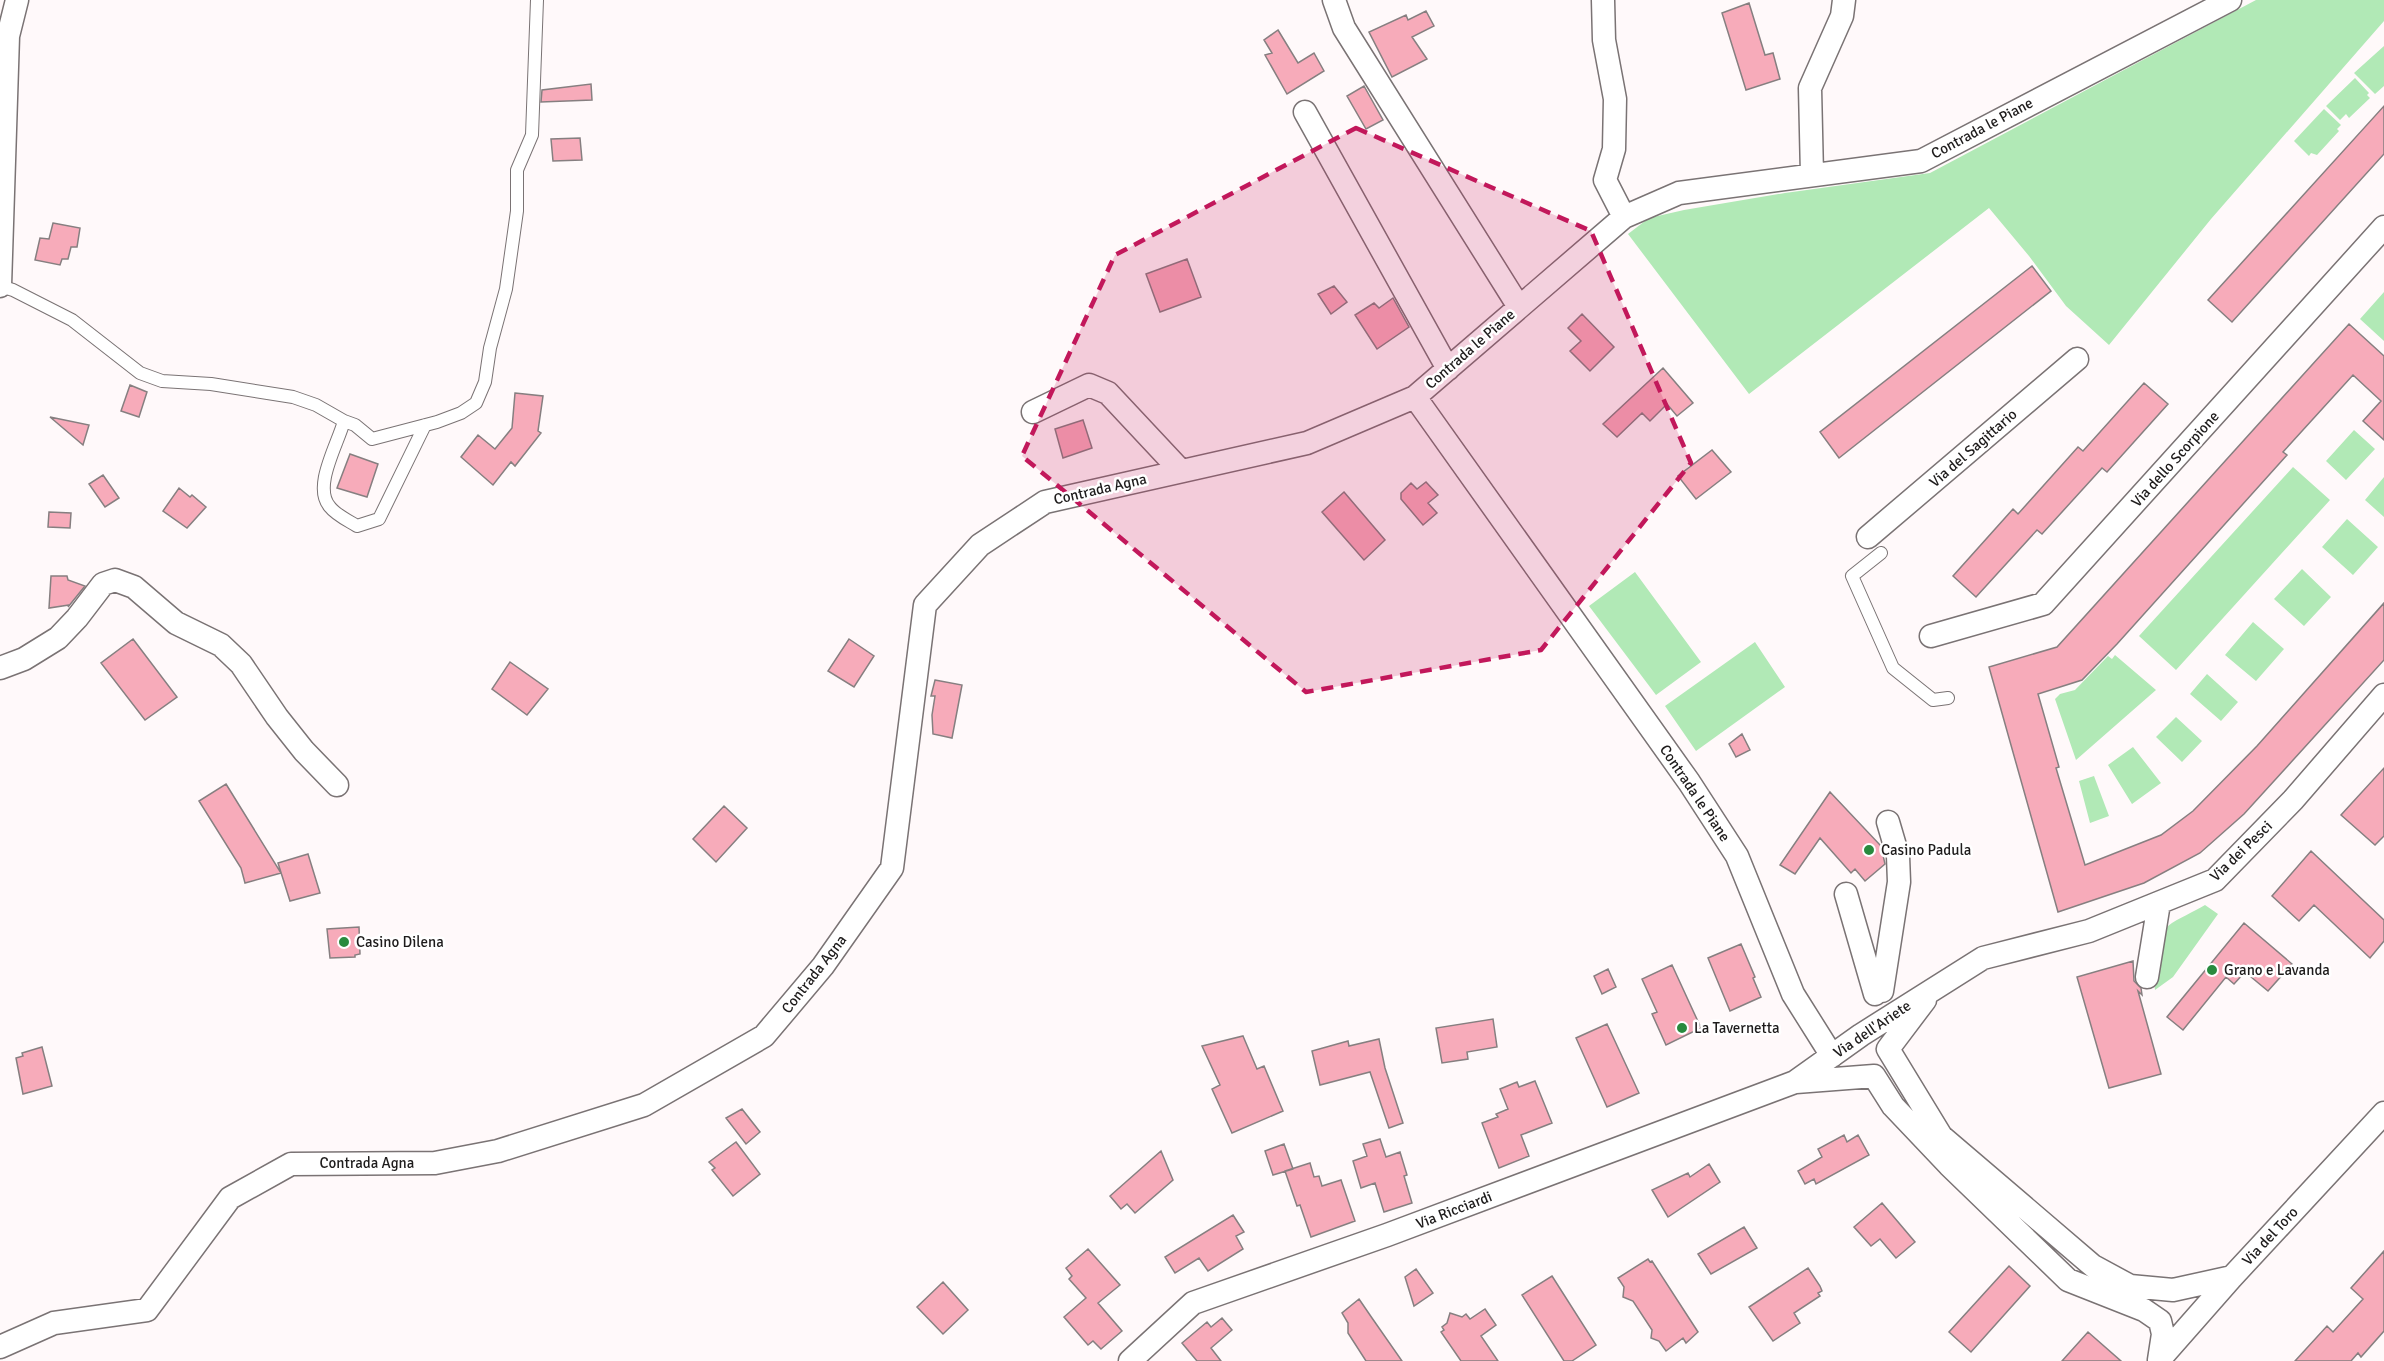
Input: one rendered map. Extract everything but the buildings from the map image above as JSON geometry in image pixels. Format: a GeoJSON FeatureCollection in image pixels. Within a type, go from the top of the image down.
{"type":"FeatureCollection","features":[{"type":"Feature","properties":{"kind":"street"},"geometry":{"type":"LineString","coordinates":[[0,286],[8,36],[17,0]]}},
{"type":"Feature","properties":{"kind":"street"},"geometry":{"type":"LineString","coordinates":[[1334,0],[1344,28],[1519,307]]}},
{"type":"Feature","properties":{"kind":"street"},"geometry":{"type":"LineString","coordinates":[[1603,0],[1605,40],[1615,99],[1614,149],[1605,180],[1624,216]]}},
{"type":"Feature","properties":{"kind":"street"},"geometry":{"type":"LineString","coordinates":[[1812,175],[1810,88],[1842,16],[1844,0]]}},
{"type":"Feature","properties":{"kind":"street","name":"Contrada le Piane"},"geometry":{"type":"LineString","coordinates":[[1832,1056],[1793,994],[1737,856],[1689,782],[1415,397],[1624,216],[1679,193],[1921,160],[2230,0]]}},
{"type":"Feature","properties":{"kind":"street"},"geometry":{"type":"LineString","coordinates":[[1305,112],[1448,369]]}},
{"type":"Feature","properties":{"kind":"street","name":"Via dello Scorpione"},"geometry":{"type":"LineString","coordinates":[[1931,636],[2043,604],[2384,227]]}},
{"type":"Feature","properties":{"kind":"street","name":"Via del Sagittario"},"geometry":{"type":"LineString","coordinates":[[1875,545],[2077,359]]}},
{"type":"Feature","properties":{"kind":"street"},"geometry":{"type":"LineString","coordinates":[[1033,412],[1089,385],[1108,393],[1181,471]]}},
{"type":"Feature","properties":{"kind":"street","name":"Contrada Agna"},"geometry":{"type":"LineString","coordinates":[[0,1347],[54,1323],[147,1310],[230,1198],[291,1164],[435,1163],[498,1151],[644,1105],[764,1036],[823,966],[892,868],[925,605],[980,545],[1045,502],[1307,442],[1415,397]]}},
{"type":"Feature","properties":{"kind":"street"},"geometry":{"type":"LineString","coordinates":[[0,668],[24,659],[58,638],[77,618],[102,584],[115,580],[134,586],[176,623],[222,645],[242,664],[277,717],[304,751],[336,784]]}},
{"type":"Feature","properties":{"kind":"street","name":"Via dei Pesci"},"geometry":{"type":"LineString","coordinates":[[1933,989],[1983,958],[2089,931],[2215,880],[2293,800],[2384,695]]}},
{"type":"Feature","properties":{"kind":"street"},"geometry":{"type":"LineString","coordinates":[[1846,894],[1878,993],[1899,882],[1898,856],[1888,822]]}},
{"type":"Feature","properties":{"kind":"street"},"geometry":{"type":"LineString","coordinates":[[2148,976],[2159,903]]}},
{"type":"Feature","properties":{"kind":"street","name":"Via dell'Ariete"},"geometry":{"type":"LineString","coordinates":[[1795,1082],[1861,1035],[1933,989]]}},
{"type":"Feature","properties":{"kind":"street","name":"Via dell'Ariete"},"geometry":{"type":"LineString","coordinates":[[1933,989],[1888,1049],[1941,1136],[2093,1266],[2130,1286],[2173,1290],[2232,1277]]}},
{"type":"Feature","properties":{"kind":"street"},"geometry":{"type":"LineString","coordinates":[[1861,1035],[1878,1036],[1888,1049],[1886,1065],[1874,1076],[1857,1074],[1847,1061],[1849,1045],[1861,1035]]}},
{"type":"Feature","properties":{"kind":"street"},"geometry":{"type":"LineString","coordinates":[[1874,1076],[1893,1106],[1949,1165],[2068,1280],[2144,1310],[2160,1321],[2163,1334],[2158,1360]]}},
{"type":"Feature","properties":{"kind":"street","name":"Via dell'Ariete"},"geometry":{"type":"LineString","coordinates":[[1795,1082],[1874,1076]]}},
{"type":"Feature","properties":{"kind":"street","name":"Via Ricciardi"},"geometry":{"type":"LineString","coordinates":[[1130,1361],[1193,1303],[1387,1235],[1795,1082]]}},
{"type":"Feature","properties":{"kind":"street","name":"Via del Toro"},"geometry":{"type":"LineString","coordinates":[[2158,1360],[2384,1113]]}},
{"type":"Feature","properties":{"kind":"lane"},"geometry":{"type":"LineString","coordinates":[[0,286],[13,290],[72,320],[140,373],[162,381],[212,384],[293,396],[355,425],[372,439],[461,413],[476,404],[485,382],[490,348],[499,319],[509,267],[517,211],[517,170],[532,135],[537,0]]}},
{"type":"Feature","properties":{"kind":"lane"},"geometry":{"type":"LineString","coordinates":[[344,421],[324,482],[324,497],[330,508],[357,526],[379,519],[424,425]]}},
{"type":"Feature","properties":{"kind":"lane"},"geometry":{"type":"LineString","coordinates":[[1875,545],[1852,576],[1893,669],[1933,700],[1948,698]]}},
{"type":"Feature","properties":{"kind":"highlighted area"},"geometry":{"type":"Polygon","coordinates":[[[1356,128],[1591,231],[1691,463],[1541,650],[1306,692],[1022,456],[1115,255],[1356,128]]]}},
{"type":"Feature","properties":{"kind":"green space"},"geometry":{"type":"Polygon","coordinates":[[[2256,0],[2384,0],[2384,21],[2211,219],[2109,345],[2066,306],[1989,208],[1749,394],[1628,234],[1649,218],[1684,210],[1930,173],[2256,0]]]}},
{"type":"Feature","properties":{"kind":"green space"},"geometry":{"type":"Polygon","coordinates":[[[2384,46],[2384,86],[2375,94],[2354,73],[2384,46]]]}},
{"type":"Feature","properties":{"kind":"green space"},"geometry":{"type":"Polygon","coordinates":[[[2355,78],[2369,93],[2367,95],[2370,98],[2349,118],[2346,114],[2340,120],[2326,106],[2355,78]]]}},
{"type":"Feature","properties":{"kind":"green space"},"geometry":{"type":"Polygon","coordinates":[[[2324,109],[2341,125],[2337,129],[2339,131],[2317,155],[2311,153],[2309,156],[2294,141],[2324,109]]]}},
{"type":"Feature","properties":{"kind":"green space"},"geometry":{"type":"Polygon","coordinates":[[[2384,292],[2384,341],[2360,319],[2384,292]]]}},
{"type":"Feature","properties":{"kind":"green space"},"geometry":{"type":"Polygon","coordinates":[[[2354,430],[2375,449],[2346,480],[2326,461],[2354,430]]]}},
{"type":"Feature","properties":{"kind":"green space"},"geometry":{"type":"Polygon","coordinates":[[[2293,467],[2330,500],[2176,670],[2139,636],[2293,467]]]}},
{"type":"Feature","properties":{"kind":"green space"},"geometry":{"type":"Polygon","coordinates":[[[2384,477],[2384,517],[2365,500],[2384,477]]]}},
{"type":"Feature","properties":{"kind":"green space"},"geometry":{"type":"Polygon","coordinates":[[[2347,519],[2378,547],[2353,575],[2322,547],[2347,519]]]}},
{"type":"Feature","properties":{"kind":"green space"},"geometry":{"type":"Polygon","coordinates":[[[2302,569],[2331,597],[2304,626],[2274,599],[2302,569]]]}},
{"type":"Feature","properties":{"kind":"green space"},"geometry":{"type":"Polygon","coordinates":[[[1635,572],[1701,662],[1656,695],[1589,606],[1635,572]]]}},
{"type":"Feature","properties":{"kind":"green space"},"geometry":{"type":"Polygon","coordinates":[[[2253,622],[2284,649],[2256,681],[2225,655],[2253,622]]]}},
{"type":"Feature","properties":{"kind":"green space"},"geometry":{"type":"Polygon","coordinates":[[[1755,642],[1785,687],[1696,751],[1665,706],[1755,642]]]}},
{"type":"Feature","properties":{"kind":"green space"},"geometry":{"type":"Polygon","coordinates":[[[2115,655],[2156,690],[2076,760],[2055,699],[2060,694],[2075,690],[2108,656],[2112,659],[2115,655]]]}},
{"type":"Feature","properties":{"kind":"green space"},"geometry":{"type":"Polygon","coordinates":[[[2207,674],[2238,702],[2221,721],[2190,694],[2207,674]]]}},
{"type":"Feature","properties":{"kind":"green space"},"geometry":{"type":"Polygon","coordinates":[[[2176,717],[2202,741],[2182,762],[2156,737],[2176,717]]]}},
{"type":"Feature","properties":{"kind":"green space"},"geometry":{"type":"Polygon","coordinates":[[[2133,747],[2161,783],[2132,804],[2108,765],[2133,747]]]}},
{"type":"Feature","properties":{"kind":"green space"},"geometry":{"type":"Polygon","coordinates":[[[2094,776],[2109,816],[2090,823],[2079,781],[2094,776]]]}},
{"type":"Feature","properties":{"kind":"green space"},"geometry":{"type":"Polygon","coordinates":[[[2205,905],[2218,914],[2173,977],[2155,990],[2156,956],[2164,932],[2172,923],[2205,905]]]}},
{"type":"Feature","properties":{"kind":"place","name":"Casino Padula"},"geometry":{"type":"Point","coordinates":[1869,850]}},
{"type":"Feature","properties":{"kind":"place","name":"Casino Dilena"},"geometry":{"type":"Point","coordinates":[344,942]}},
{"type":"Feature","properties":{"kind":"place","name":"Grano e Lavanda"},"geometry":{"type":"Point","coordinates":[2212,970]}},
{"type":"Feature","properties":{"kind":"place","name":"La Tavernetta"},"geometry":{"type":"Point","coordinates":[1682,1028]}}]}
